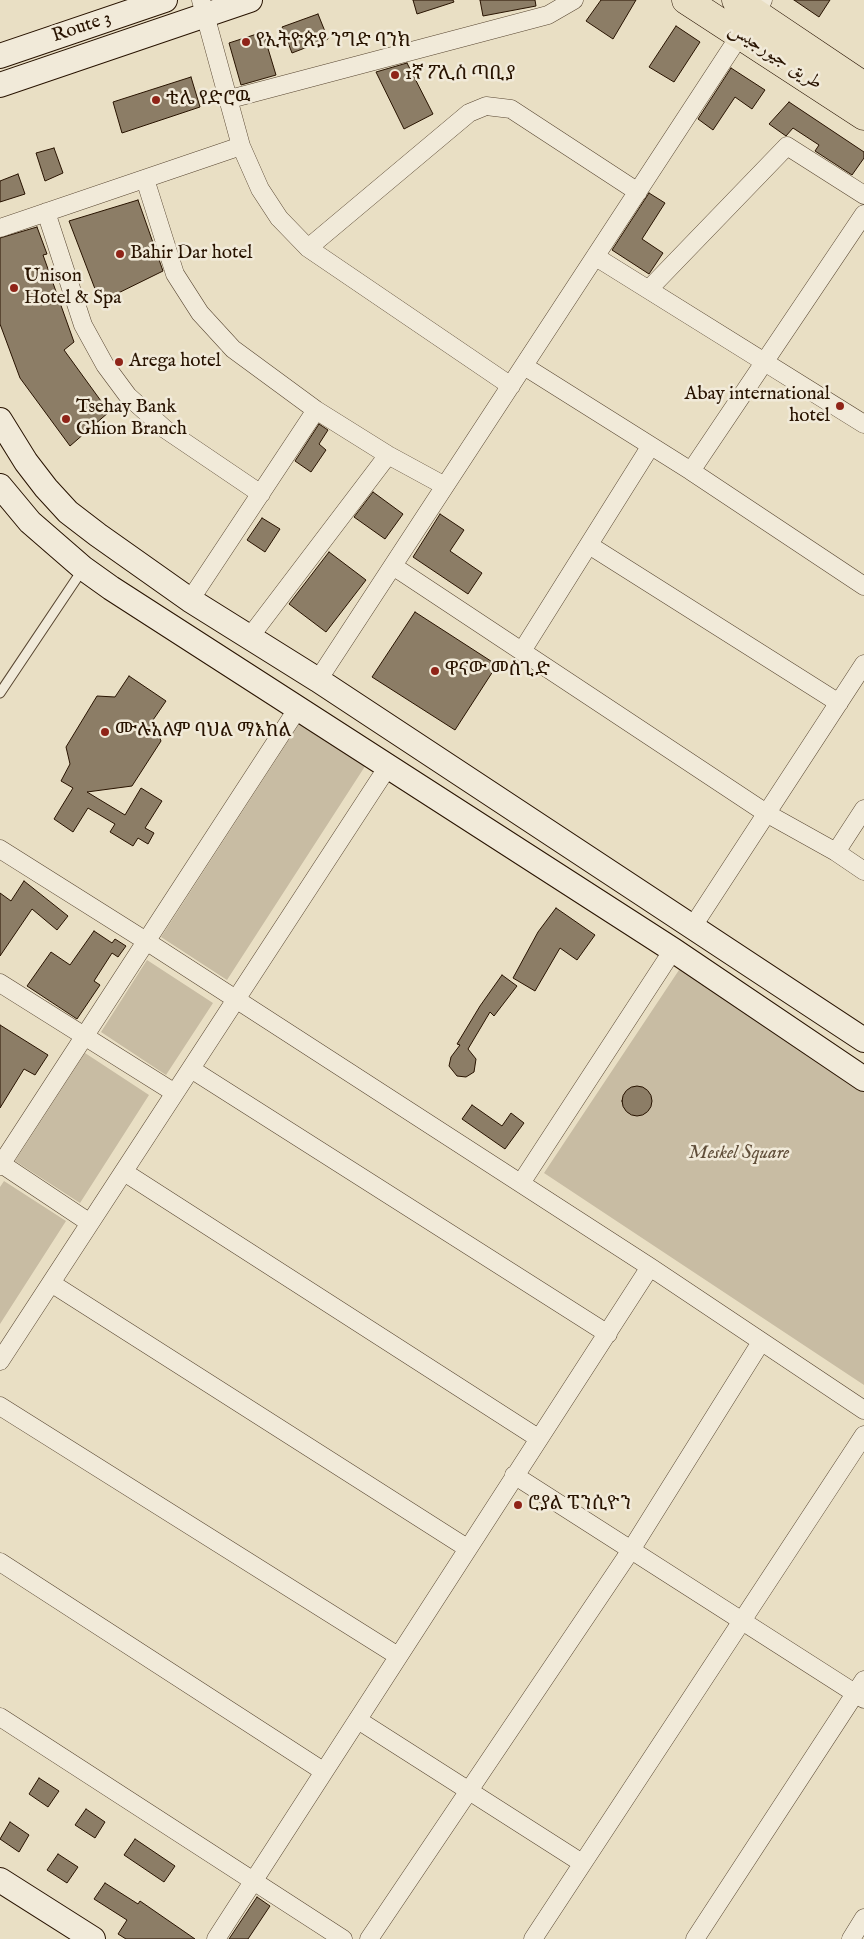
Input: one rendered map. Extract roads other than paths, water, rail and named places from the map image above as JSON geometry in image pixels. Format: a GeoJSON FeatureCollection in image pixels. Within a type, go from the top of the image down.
{"type":"FeatureCollection","features":[{"type":"Feature","properties":{"kind":"highway","name":"طريق جيورجيس"},"geometry":{"type":"LineString","coordinates":[[686,0],[864,116]]}},
{"type":"Feature","properties":{"kind":"highway"},"geometry":{"type":"LineString","coordinates":[[751,4],[864,86]]}},
{"type":"Feature","properties":{"kind":"street","name":"Route 3"},"geometry":{"type":"LineString","coordinates":[[0,56],[165,0]]}},
{"type":"Feature","properties":{"kind":"street"},"geometry":{"type":"LineString","coordinates":[[0,85],[203,7],[250,0]]}},
{"type":"Feature","properties":{"kind":"street"},"geometry":{"type":"LineString","coordinates":[[230,99],[548,15],[574,0]]}},
{"type":"Feature","properties":{"kind":"street"},"geometry":{"type":"LineString","coordinates":[[90,1223],[0,1165],[741,35],[751,4]]}},
{"type":"Feature","properties":{"kind":"street"},"geometry":{"type":"LineString","coordinates":[[203,7],[230,99],[240,146],[260,189],[279,218],[308,248],[511,386]]}},
{"type":"Feature","properties":{"kind":"street"},"geometry":{"type":"LineString","coordinates":[[308,248],[470,113],[486,106],[511,109],[638,192]]}},
{"type":"Feature","properties":{"kind":"street"},"geometry":{"type":"LineString","coordinates":[[0,228],[240,146]]}},
{"type":"Feature","properties":{"kind":"street"},"geometry":{"type":"LineString","coordinates":[[649,289],[787,146],[864,195]]}},
{"type":"Feature","properties":{"kind":"street"},"geometry":{"type":"LineString","coordinates":[[145,179],[175,274],[200,313],[233,349],[316,410],[388,455],[445,486]]}},
{"type":"Feature","properties":{"kind":"street"},"geometry":{"type":"LineString","coordinates":[[46,212],[83,324],[105,365],[128,396],[165,429],[260,494]]}},
{"type":"Feature","properties":{"kind":"street"},"geometry":{"type":"LineString","coordinates":[[691,471],[864,214]]}},
{"type":"Feature","properties":{"kind":"street"},"geometry":{"type":"LineString","coordinates":[[596,257],[864,424]]}},
{"type":"Feature","properties":{"kind":"street"},"geometry":{"type":"LineString","coordinates":[[524,366],[650,447],[691,471],[864,586]]}},
{"type":"Feature","properties":{"kind":"street"},"geometry":{"type":"LineString","coordinates":[[172,629],[316,410]]}},
{"type":"Feature","properties":{"kind":"street"},"geometry":{"type":"LineString","coordinates":[[0,420],[26,462],[68,512],[190,600],[318,680],[406,740],[693,926],[864,1040]]}},
{"type":"Feature","properties":{"kind":"street"},"geometry":{"type":"LineString","coordinates":[[522,651],[650,447]]}},
{"type":"Feature","properties":{"kind":"street"},"geometry":{"type":"LineString","coordinates":[[249,638],[388,455]]}},
{"type":"Feature","properties":{"kind":"street"},"geometry":{"type":"LineString","coordinates":[[0,486],[30,522],[83,568],[172,629],[389,765],[476,825],[673,950],[864,1079]]}},
{"type":"Feature","properties":{"kind":"street"},"geometry":{"type":"LineString","coordinates":[[589,545],[839,703]]}},
{"type":"Feature","properties":{"kind":"street"},"geometry":{"type":"LineString","coordinates":[[392,566],[766,813],[836,852],[864,871]]}},
{"type":"Feature","properties":{"kind":"street"},"geometry":{"type":"LineString","coordinates":[[521,1183],[673,950],[693,926],[864,664]]}},
{"type":"Feature","properties":{"kind":"street"},"geometry":{"type":"LineString","coordinates":[[2,1353],[51,1283],[406,740]]}},
{"type":"Feature","properties":{"kind":"street"},"geometry":{"type":"LineString","coordinates":[[476,825],[494,797]]}},
{"type":"Feature","properties":{"kind":"street"},"geometry":{"type":"LineString","coordinates":[[836,852],[864,809]]}},
{"type":"Feature","properties":{"kind":"street"},"geometry":{"type":"LineString","coordinates":[[0,849],[521,1183],[864,1410]]}},
{"type":"Feature","properties":{"kind":"street"},"geometry":{"type":"LineString","coordinates":[[0,983],[175,1093]]}},
{"type":"Feature","properties":{"kind":"street"},"geometry":{"type":"LineString","coordinates":[[191,1069],[608,1334]]}},
{"type":"Feature","properties":{"kind":"street"},"geometry":{"type":"LineString","coordinates":[[124,1172],[538,1438]]}},
{"type":"Feature","properties":{"kind":"street"},"geometry":{"type":"LineString","coordinates":[[216,1939],[650,1267]]}},
{"type":"Feature","properties":{"kind":"street"},"geometry":{"type":"LineString","coordinates":[[51,1283],[467,1548]]}},
{"type":"Feature","properties":{"kind":"street"},"geometry":{"type":"LineString","coordinates":[[370,1939],[631,1550],[762,1342]]}},
{"type":"Feature","properties":{"kind":"street"},"geometry":{"type":"LineString","coordinates":[[0,1406],[398,1656]]}},
{"type":"Feature","properties":{"kind":"street"},"geometry":{"type":"LineString","coordinates":[[533,1939],[864,1434]]}},
{"type":"Feature","properties":{"kind":"street"},"geometry":{"type":"LineString","coordinates":[[514,1475],[631,1550],[861,1691],[695,1939]]}},
{"type":"Feature","properties":{"kind":"street"},"geometry":{"type":"LineString","coordinates":[[0,1562],[324,1771]]}},
{"type":"Feature","properties":{"kind":"street"},"geometry":{"type":"LineString","coordinates":[[0,1717],[343,1939]]}},
{"type":"Feature","properties":{"kind":"street"},"geometry":{"type":"LineString","coordinates":[[358,1720],[582,1864]]}},
{"type":"Feature","properties":{"kind":"street"},"geometry":{"type":"LineString","coordinates":[[0,1880],[88,1938]]}},
{"type":"Feature","properties":{"kind":"lane"},"geometry":{"type":"LineString","coordinates":[[0,693],[83,568]]}},
{"type":"Feature","properties":{"kind":"place","name":"የኢትዮጵያ ንግድ ባንክ"},"geometry":{"type":"Point","coordinates":[246,42]}},
{"type":"Feature","properties":{"kind":"place","name":"1ኛ ፖሊስ ጣቢያ"},"geometry":{"type":"Point","coordinates":[395,75]}},
{"type":"Feature","properties":{"kind":"place","name":"ቴሌ የድሮዉ"},"geometry":{"type":"Point","coordinates":[156,100]}},
{"type":"Feature","properties":{"kind":"place","name":"Bahir Dar hotel"},"geometry":{"type":"Point","coordinates":[120,254]}},
{"type":"Feature","properties":{"kind":"place","name":"Unison Hotel & Spa"},"geometry":{"type":"Point","coordinates":[14,288]}},
{"type":"Feature","properties":{"kind":"place","name":"Arega hotel"},"geometry":{"type":"Point","coordinates":[119,362]}},
{"type":"Feature","properties":{"kind":"place","name":"Abay international hotel"},"geometry":{"type":"Point","coordinates":[840,406]}},
{"type":"Feature","properties":{"kind":"place","name":"Tsehay Bank Ghion Branch"},"geometry":{"type":"Point","coordinates":[66,419]}},
{"type":"Feature","properties":{"kind":"place","name":"ዋናው መስጊድ"},"geometry":{"type":"Point","coordinates":[435,671]}},
{"type":"Feature","properties":{"kind":"place","name":"ሙሉአለም ባህል ማእከል"},"geometry":{"type":"Point","coordinates":[105,732]}},
{"type":"Feature","properties":{"kind":"place","name":"ሮያል ፔንሲዮን"},"geometry":{"type":"Point","coordinates":[518,1505]}},
{"type":"Feature","properties":{"kind":"park label","name":"Meskel Square"},"geometry":{"type":"Point","coordinates":[739,1154]}}]}
